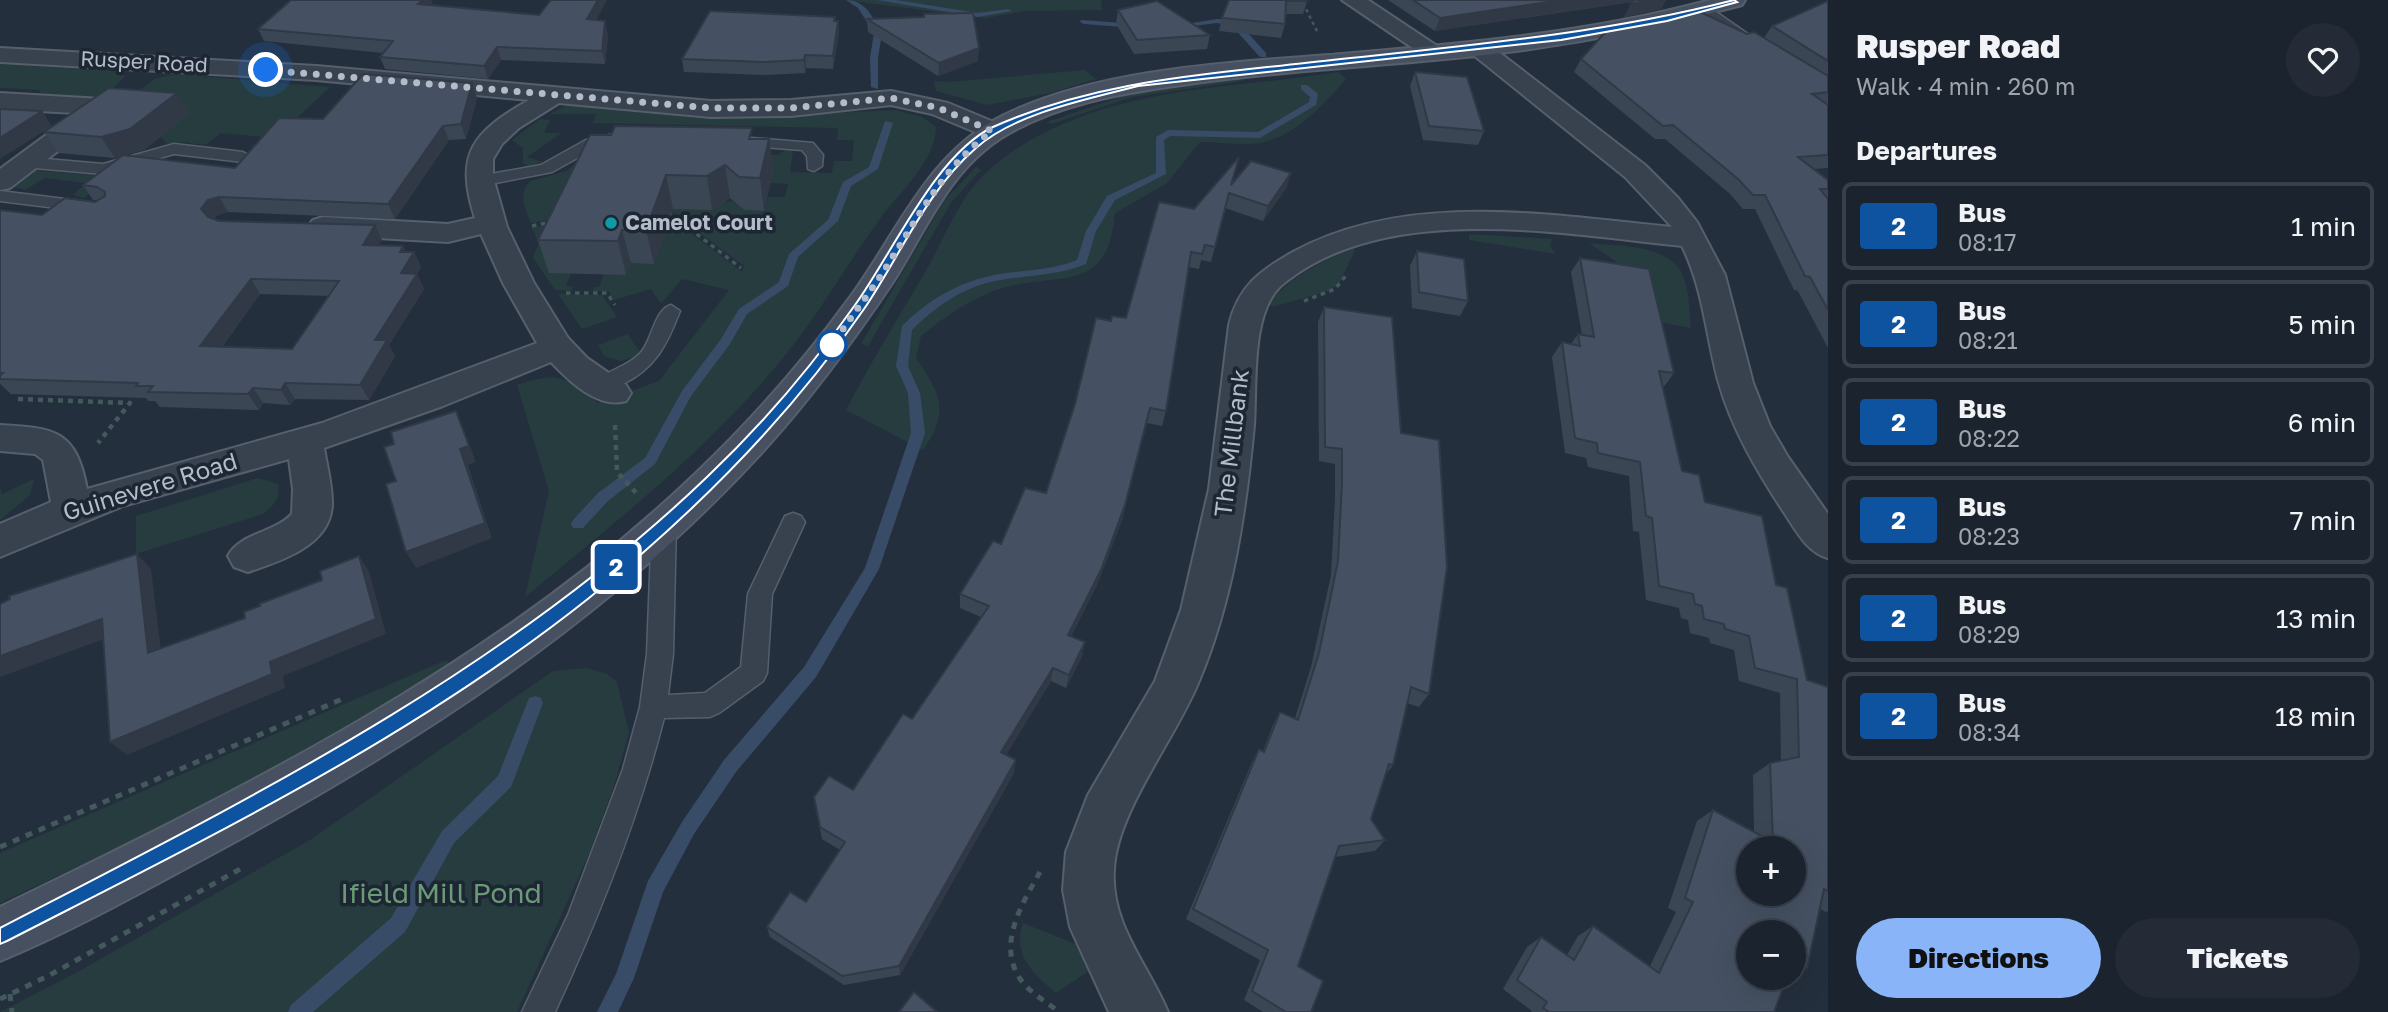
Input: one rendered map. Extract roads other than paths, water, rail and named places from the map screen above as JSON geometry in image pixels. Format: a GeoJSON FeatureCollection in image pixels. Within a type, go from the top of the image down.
{"type":"FeatureCollection","features":[{"type":"Feature","properties":{"kind":"street"},"geometry":{"type":"LineString","coordinates":[[1353,0],[1434,52]]}},
{"type":"Feature","properties":{"kind":"street"},"geometry":{"type":"LineString","coordinates":[[0,935],[242,811],[440,694],[566,608],[711,482],[785,403],[858,309],[943,177],[971,147],[992,131],[1070,101],[1138,84],[1595,32],[1704,10],[1734,0]]}},
{"type":"Feature","properties":{"kind":"street"},"geometry":{"type":"LineString","coordinates":[[1479,47],[1645,180],[1673,209],[1693,237],[1717,291],[1728,352],[1750,420],[1771,461],[1828,543]]}},
{"type":"Feature","properties":{"kind":"street","name":"Rusper Road"},"geometry":{"type":"LineString","coordinates":[[0,55],[328,74],[551,97],[753,109],[891,98],[939,108],[992,131]]}},
{"type":"Feature","properties":{"kind":"street"},"geometry":{"type":"LineString","coordinates":[[0,181],[23,162],[166,63]]}},
{"type":"Feature","properties":{"kind":"street"},"geometry":{"type":"LineString","coordinates":[[551,97],[494,136],[479,164],[480,181],[491,223],[510,270],[556,347],[574,365],[608,389]]}},
{"type":"Feature","properties":{"kind":"street"},"geometry":{"type":"LineString","coordinates":[[0,101],[102,107]]}},
{"type":"Feature","properties":{"kind":"street"},"geometry":{"type":"LineString","coordinates":[[292,226],[410,229],[448,233],[491,223]]}},
{"type":"Feature","properties":{"kind":"street","name":"The Millbank"},"geometry":{"type":"LineString","coordinates":[[1140,1012],[1110,960],[1091,910],[1088,869],[1098,830],[1166,702],[1191,645],[1208,587],[1233,460],[1245,331],[1252,300],[1263,285],[1302,258],[1336,242],[1375,230],[1425,223],[1517,223],[1693,237]]}},
{"type":"Feature","properties":{"kind":"street","name":"Guinevere Road"},"geometry":{"type":"LineString","coordinates":[[0,542],[71,508],[304,441],[439,395],[556,347]]}},
{"type":"Feature","properties":{"kind":"street"},"geometry":{"type":"LineString","coordinates":[[0,438],[41,440],[55,446],[63,457],[71,508]]}},
{"type":"Feature","properties":{"kind":"street"},"geometry":{"type":"LineString","coordinates":[[248,556],[291,538],[311,520],[313,495],[304,441]]}},
{"type":"Feature","properties":{"kind":"lane"},"geometry":{"type":"LineString","coordinates":[[1704,10],[1759,46]]}},
{"type":"Feature","properties":{"kind":"lane"},"geometry":{"type":"LineString","coordinates":[[480,181],[547,169],[592,142],[629,139]]}},
{"type":"Feature","properties":{"kind":"lane"},"geometry":{"type":"LineString","coordinates":[[727,141],[807,146],[816,155],[814,166]]}},
{"type":"Feature","properties":{"kind":"lane"},"geometry":{"type":"LineString","coordinates":[[23,162],[103,169],[174,149],[243,157]]}},
{"type":"Feature","properties":{"kind":"lane"},"geometry":{"type":"LineString","coordinates":[[0,196],[106,209]]}},
{"type":"Feature","properties":{"kind":"lane"},"geometry":{"type":"LineString","coordinates":[[608,389],[644,365],[654,352],[671,311]]}},
{"type":"Feature","properties":{"kind":"lane"},"geometry":{"type":"LineString","coordinates":[[653,707],[710,705],[754,673],[760,594],[793,522]]}},
{"type":"Feature","properties":{"kind":"lane"},"geometry":{"type":"LineString","coordinates":[[538,1012],[581,922],[612,844],[637,769],[653,707],[663,613],[664,523]]}},
{"type":"Feature","properties":{"kind":"waterway"},"geometry":{"type":"LineString","coordinates":[[850,0],[861,6],[878,33],[874,58],[875,87]]}},
{"type":"Feature","properties":{"kind":"waterway"},"geometry":{"type":"LineString","coordinates":[[881,0],[978,15],[1008,11]]}},
{"type":"Feature","properties":{"kind":"waterway"},"geometry":{"type":"LineString","coordinates":[[1178,26],[1217,21],[1234,23],[1263,55]]}},
{"type":"Feature","properties":{"kind":"waterway"},"geometry":{"type":"LineString","coordinates":[[1084,22],[1136,26]]}},
{"type":"Feature","properties":{"kind":"waterway"},"geometry":{"type":"LineString","coordinates":[[607,1012],[624,978],[655,888],[688,828],[730,766],[810,672],[872,569],[918,433],[914,393],[902,366],[906,329],[939,301],[978,282],[1053,271],[1082,262],[1091,231],[1111,198],[1161,174],[1159,139],[1168,133],[1260,135],[1313,103],[1315,96],[1304,87]]}},
{"type":"Feature","properties":{"kind":"waterway"},"geometry":{"type":"LineString","coordinates":[[578,524],[603,497],[650,461],[686,394],[726,341],[743,312],[784,284],[793,256],[833,221],[847,184],[873,169],[888,123]]}},
{"type":"Feature","properties":{"kind":"waterway"},"geometry":{"type":"LineString","coordinates":[[298,1012],[398,925],[448,837],[505,781],[535,703]]}},
{"type":"Feature","properties":{"kind":"place","name":"Camelot Court"},"geometry":{"type":"Point","coordinates":[611,223]}},
{"type":"Feature","properties":{"kind":"park label","name":"Ifield Mill Pond"},"geometry":{"type":"Point","coordinates":[441,893]}}]}
